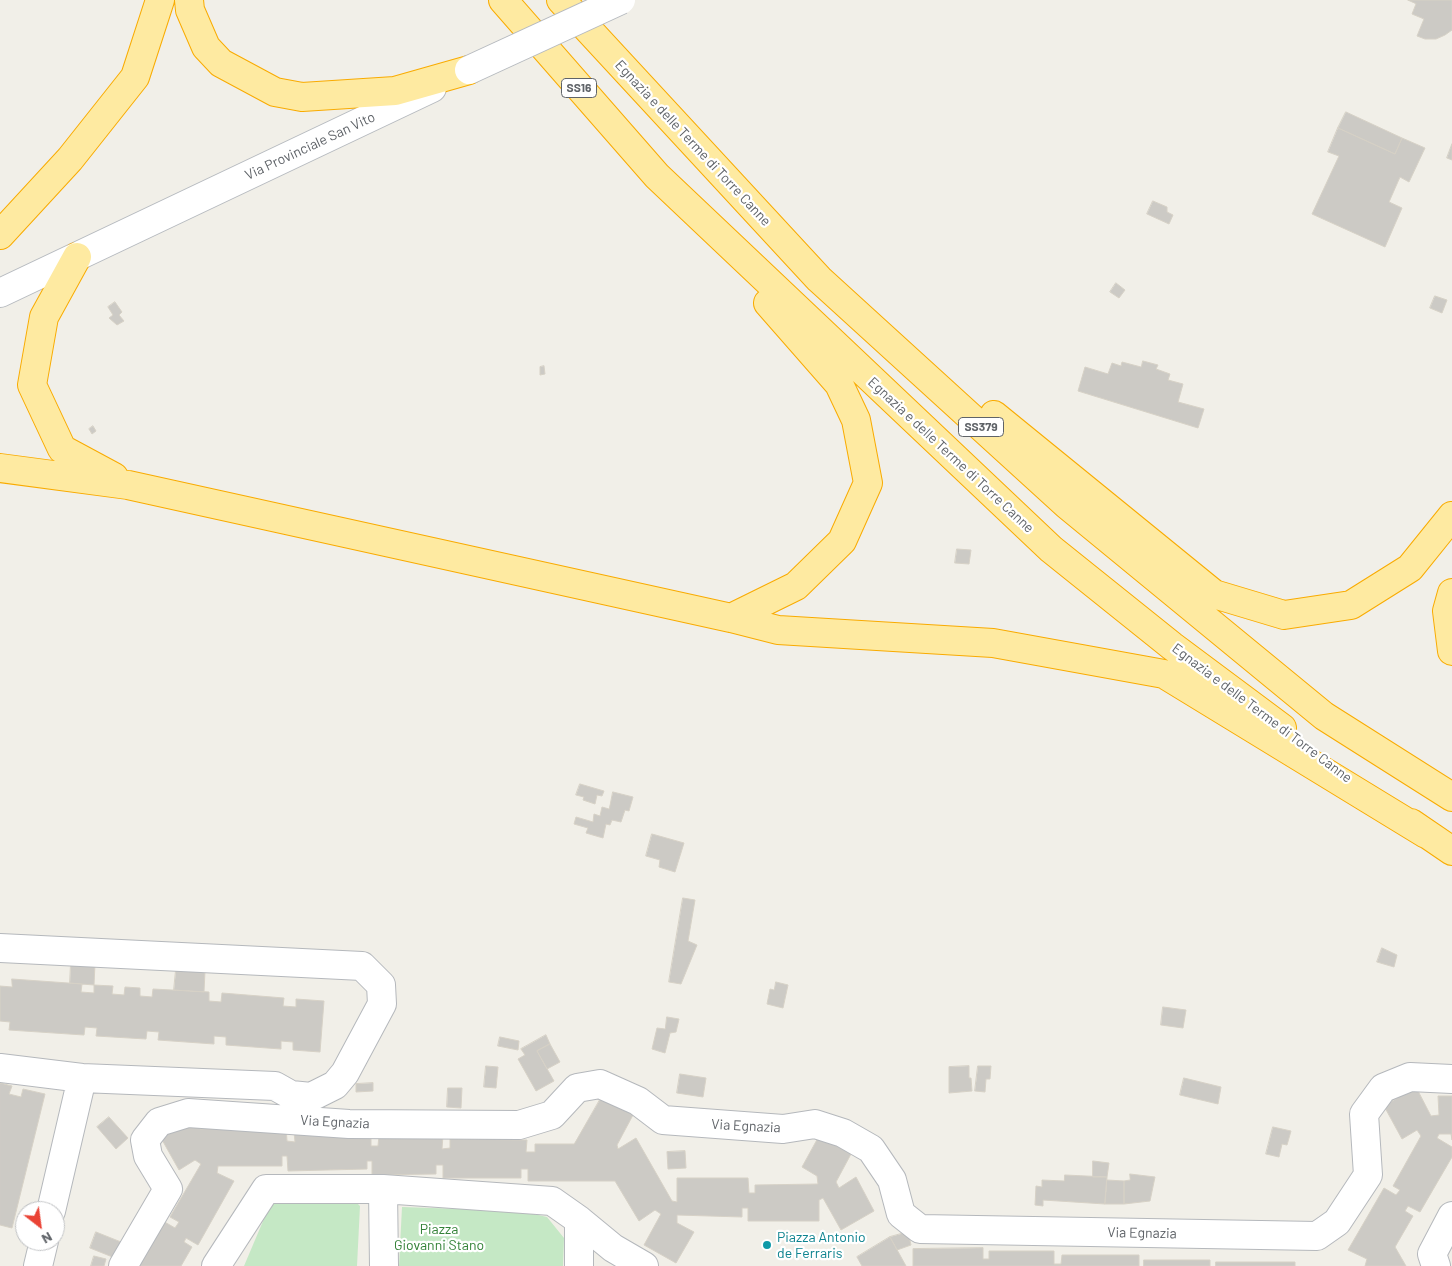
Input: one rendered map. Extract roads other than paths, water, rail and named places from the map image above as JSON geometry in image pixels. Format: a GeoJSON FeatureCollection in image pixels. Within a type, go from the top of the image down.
{"type":"FeatureCollection","features":[{"type":"Feature","properties":{"kind":"highway"},"geometry":{"type":"LineString","coordinates":[[0,236],[70,159],[135,77],[160,0]]}},
{"type":"Feature","properties":{"kind":"highway"},"geometry":{"type":"LineString","coordinates":[[189,0],[190,10],[206,47],[221,63],[275,92],[302,97],[396,91],[469,70]]}},
{"type":"Feature","properties":{"kind":"highway","name":"Egnazia e delle Terme di Torre Canne"},"geometry":{"type":"LineString","coordinates":[[503,0],[656,176],[1051,549],[1172,646],[1426,834],[1452,851]]}},
{"type":"Feature","properties":{"kind":"highway","name":"Egnazia e delle Terme di Torre Canne"},"geometry":{"type":"LineString","coordinates":[[561,0],[819,279],[1067,505],[1324,716],[1452,797]]}},
{"type":"Feature","properties":{"kind":"highway"},"geometry":{"type":"LineString","coordinates":[[656,176],[839,384],[856,420],[868,483],[842,541],[796,586],[732,618]]}},
{"type":"Feature","properties":{"kind":"highway"},"geometry":{"type":"LineString","coordinates":[[77,257],[44,317],[32,385],[62,449],[128,485]]}},
{"type":"Feature","properties":{"kind":"highway"},"geometry":{"type":"LineString","coordinates":[[948,397],[983,406],[1214,594],[1284,615],[1350,605],[1410,568],[1452,516]]}},
{"type":"Feature","properties":{"kind":"highway"},"geometry":{"type":"LineString","coordinates":[[0,468],[128,485],[732,618],[778,630],[993,643],[1164,674],[1426,834]]}},
{"type":"Feature","properties":{"kind":"highway"},"geometry":{"type":"LineString","coordinates":[[1452,593],[1447,611],[1452,652]]}},
{"type":"Feature","properties":{"kind":"street","name":"Via Provinciale San Vito"},"geometry":{"type":"LineString","coordinates":[[0,293],[469,70],[621,0]]}},
{"type":"Feature","properties":{"kind":"street"},"geometry":{"type":"LineString","coordinates":[[0,948],[362,966],[381,985],[382,1004],[345,1073],[335,1085],[311,1096],[291,1095],[275,1086],[82,1078],[0,1068]]}},
{"type":"Feature","properties":{"kind":"street"},"geometry":{"type":"LineString","coordinates":[[53,1201],[82,1078]]}},
{"type":"Feature","properties":{"kind":"street","name":"Via Egnazia"},"geometry":{"type":"LineString","coordinates":[[122,1266],[168,1190],[148,1156],[145,1140],[159,1122],[188,1113],[349,1124],[519,1125],[552,1115],[577,1088],[600,1084],[638,1101],[663,1120],[783,1129],[815,1124],[843,1133],[871,1149],[892,1180],[901,1214],[920,1229],[1317,1236],[1337,1222],[1368,1175],[1364,1114],[1383,1088],[1410,1078],[1452,1079]]}},
{"type":"Feature","properties":{"kind":"street"},"geometry":{"type":"LineString","coordinates":[[216,1266],[266,1189],[383,1189],[552,1200],[613,1248],[639,1263]]}},
{"type":"Feature","properties":{"kind":"street"},"geometry":{"type":"LineString","coordinates":[[383,1189],[384,1266]]}},
{"type":"Feature","properties":{"kind":"street"},"geometry":{"type":"LineString","coordinates":[[1436,1266],[1432,1254],[1452,1216]]}},
{"type":"Feature","properties":{"kind":"street"},"geometry":{"type":"LineString","coordinates":[[578,1266],[579,1220]]}},
{"type":"Feature","properties":{"kind":"street"},"geometry":{"type":"LineString","coordinates":[[38,1266],[42,1251]]}},
{"type":"Feature","properties":{"kind":"place","name":"Piazza Antonio de Ferraris"},"geometry":{"type":"Point","coordinates":[767,1245]}},
{"type":"Feature","properties":{"kind":"park label","name":"Piazza Giovanni Stano"},"geometry":{"type":"Point","coordinates":[439,1238]}}]}
